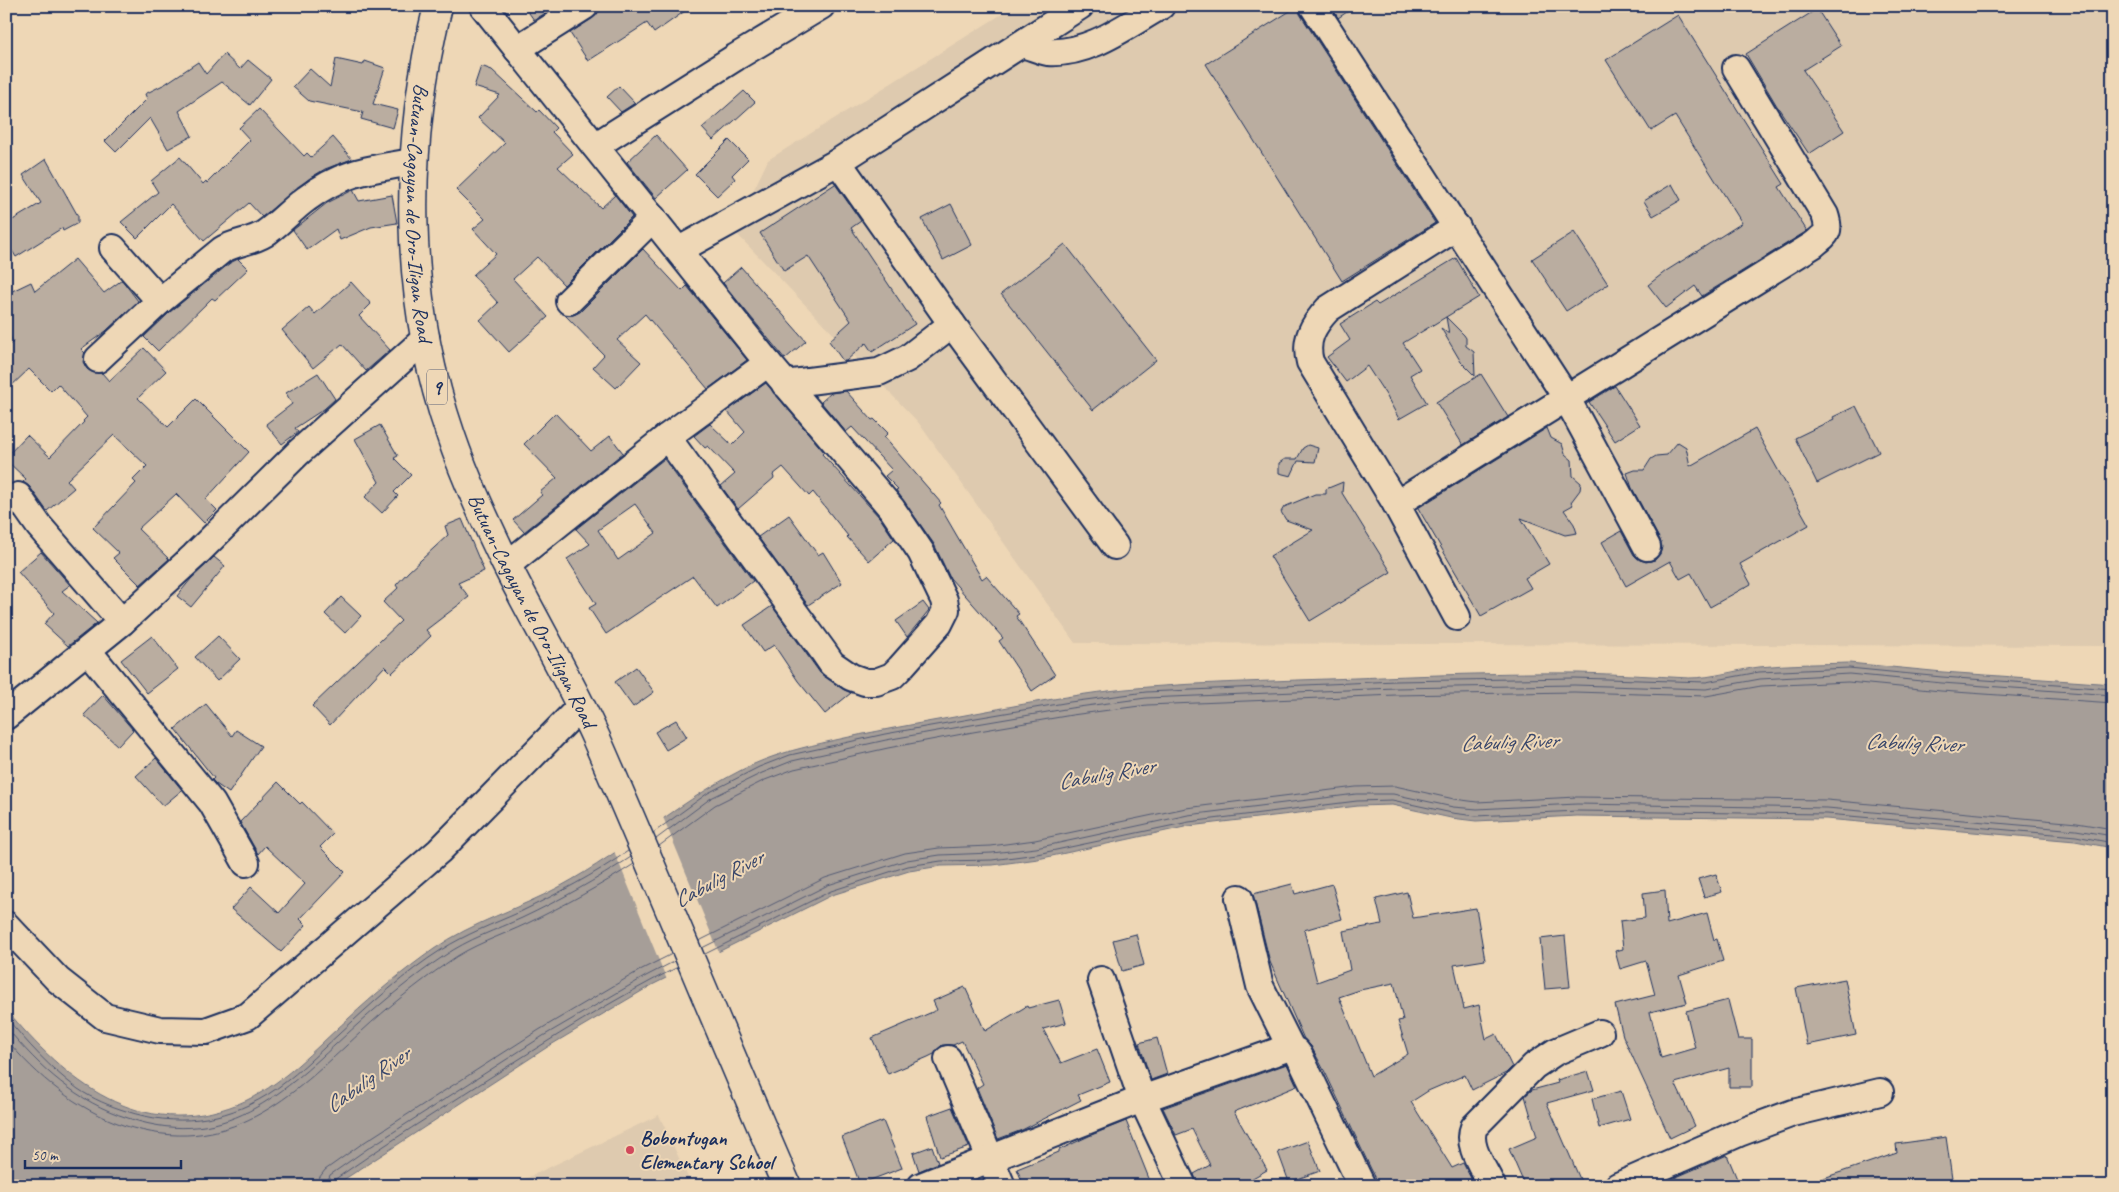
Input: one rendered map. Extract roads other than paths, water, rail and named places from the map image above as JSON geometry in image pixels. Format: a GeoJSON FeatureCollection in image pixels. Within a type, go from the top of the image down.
{"type":"FeatureCollection","features":[{"type":"Feature","properties":{"kind":"highway","name":"Butuan-Cagayan de Oro-Iligan Road"},"geometry":{"type":"LineString","coordinates":[[438,6],[429,44],[413,162],[413,240],[428,356],[451,436],[474,494],[507,565],[581,706],[595,737],[787,1186]]}},
{"type":"Feature","properties":{"kind":"street"},"geometry":{"type":"LineString","coordinates":[[483,6],[785,384],[892,509],[921,552],[944,600],[946,610],[939,624],[892,676],[876,682],[865,682],[850,677],[832,664],[667,437]]}},
{"type":"Feature","properties":{"kind":"street"},"geometry":{"type":"LineString","coordinates":[[517,49],[585,6]]}},
{"type":"Feature","properties":{"kind":"street"},"geometry":{"type":"LineString","coordinates":[[595,146],[821,6]]}},
{"type":"Feature","properties":{"kind":"street"},"geometry":{"type":"LineString","coordinates":[[679,250],[838,162],[1080,6]]}},
{"type":"Feature","properties":{"kind":"street"},"geometry":{"type":"LineString","coordinates":[[1022,44],[1047,52],[1072,51],[1094,43],[1162,6]]}},
{"type":"Feature","properties":{"kind":"street"},"geometry":{"type":"LineString","coordinates":[[1313,6],[1566,397],[1647,547]]}},
{"type":"Feature","properties":{"kind":"street"},"geometry":{"type":"LineString","coordinates":[[1396,504],[1813,245],[1828,231],[1825,215],[1736,68]]}},
{"type":"Feature","properties":{"kind":"street"},"geometry":{"type":"LineString","coordinates":[[98,359],[160,302],[229,245],[250,241],[262,235],[306,199],[337,179],[358,171],[413,162]]}},
{"type":"Feature","properties":{"kind":"street"},"geometry":{"type":"LineString","coordinates":[[838,162],[952,324],[1115,546]]}},
{"type":"Feature","properties":{"kind":"street"},"geometry":{"type":"LineString","coordinates":[[569,301],[652,218]]}},
{"type":"Feature","properties":{"kind":"street"},"geometry":{"type":"LineString","coordinates":[[1457,227],[1328,309],[1317,320],[1308,337],[1307,351],[1310,362],[1396,504],[1457,617]]}},
{"type":"Feature","properties":{"kind":"street"},"geometry":{"type":"LineString","coordinates":[[113,248],[160,302]]}},
{"type":"Feature","properties":{"kind":"street"},"geometry":{"type":"LineString","coordinates":[[785,384],[879,372],[908,358],[952,324]]}},
{"type":"Feature","properties":{"kind":"street"},"geometry":{"type":"LineString","coordinates":[[6,716],[122,622],[194,556],[298,453],[426,338]]}},
{"type":"Feature","properties":{"kind":"street"},"geometry":{"type":"LineString","coordinates":[[507,565],[667,437],[768,363]]}},
{"type":"Feature","properties":{"kind":"street"},"geometry":{"type":"LineString","coordinates":[[18,496],[39,526],[122,622]]}},
{"type":"Feature","properties":{"kind":"street"},"geometry":{"type":"LineString","coordinates":[[88,651],[212,804],[246,863]]}},
{"type":"Feature","properties":{"kind":"street"},"geometry":{"type":"LineString","coordinates":[[6,925],[58,980],[105,1017],[160,1030],[206,1031],[248,1016],[439,851],[581,706]]}},
{"type":"Feature","properties":{"kind":"street"},"geometry":{"type":"LineString","coordinates":[[1239,898],[1260,986],[1291,1048],[1299,1055],[1362,1186]]}},
{"type":"Feature","properties":{"kind":"street"},"geometry":{"type":"LineString","coordinates":[[1101,980],[1142,1099],[1183,1186]]}},
{"type":"Feature","properties":{"kind":"street"},"geometry":{"type":"LineString","coordinates":[[1492,1186],[1473,1146],[1470,1136],[1474,1127],[1534,1066],[1555,1052],[1600,1033]]}},
{"type":"Feature","properties":{"kind":"street"},"geometry":{"type":"LineString","coordinates":[[921,1186],[1142,1099],[1282,1048],[1291,1048]]}},
{"type":"Feature","properties":{"kind":"street"},"geometry":{"type":"LineString","coordinates":[[948,1059],[1002,1186]]}},
{"type":"Feature","properties":{"kind":"street"},"geometry":{"type":"LineString","coordinates":[[1618,1186],[1739,1133],[1793,1113],[1880,1092]]}},
{"type":"Feature","properties":{"kind":"water","name":"Cabulig River"},"geometry":{"type":"Polygon","coordinates":[[[1849,663],[1943,672],[2113,684],[2113,848],[2075,841],[1826,819],[1577,816],[1476,821],[1451,818],[1392,805],[1358,806],[1189,826],[1038,859],[993,865],[941,866],[909,871],[832,895],[652,985],[549,1046],[334,1186],[6,1186],[6,1009],[53,1060],[79,1081],[107,1098],[137,1110],[169,1116],[202,1114],[238,1104],[254,1097],[283,1078],[379,991],[449,939],[559,887],[609,857],[680,807],[728,777],[763,760],[792,751],[875,732],[1023,704],[1098,692],[1148,687],[1509,673],[1621,674],[1689,678],[1707,677],[1759,667],[1849,663]]]}},
{"type":"Feature","properties":{"kind":"place","name":"Bobontugan Elementary School"},"geometry":{"type":"Point","coordinates":[630,1150]}}]}
